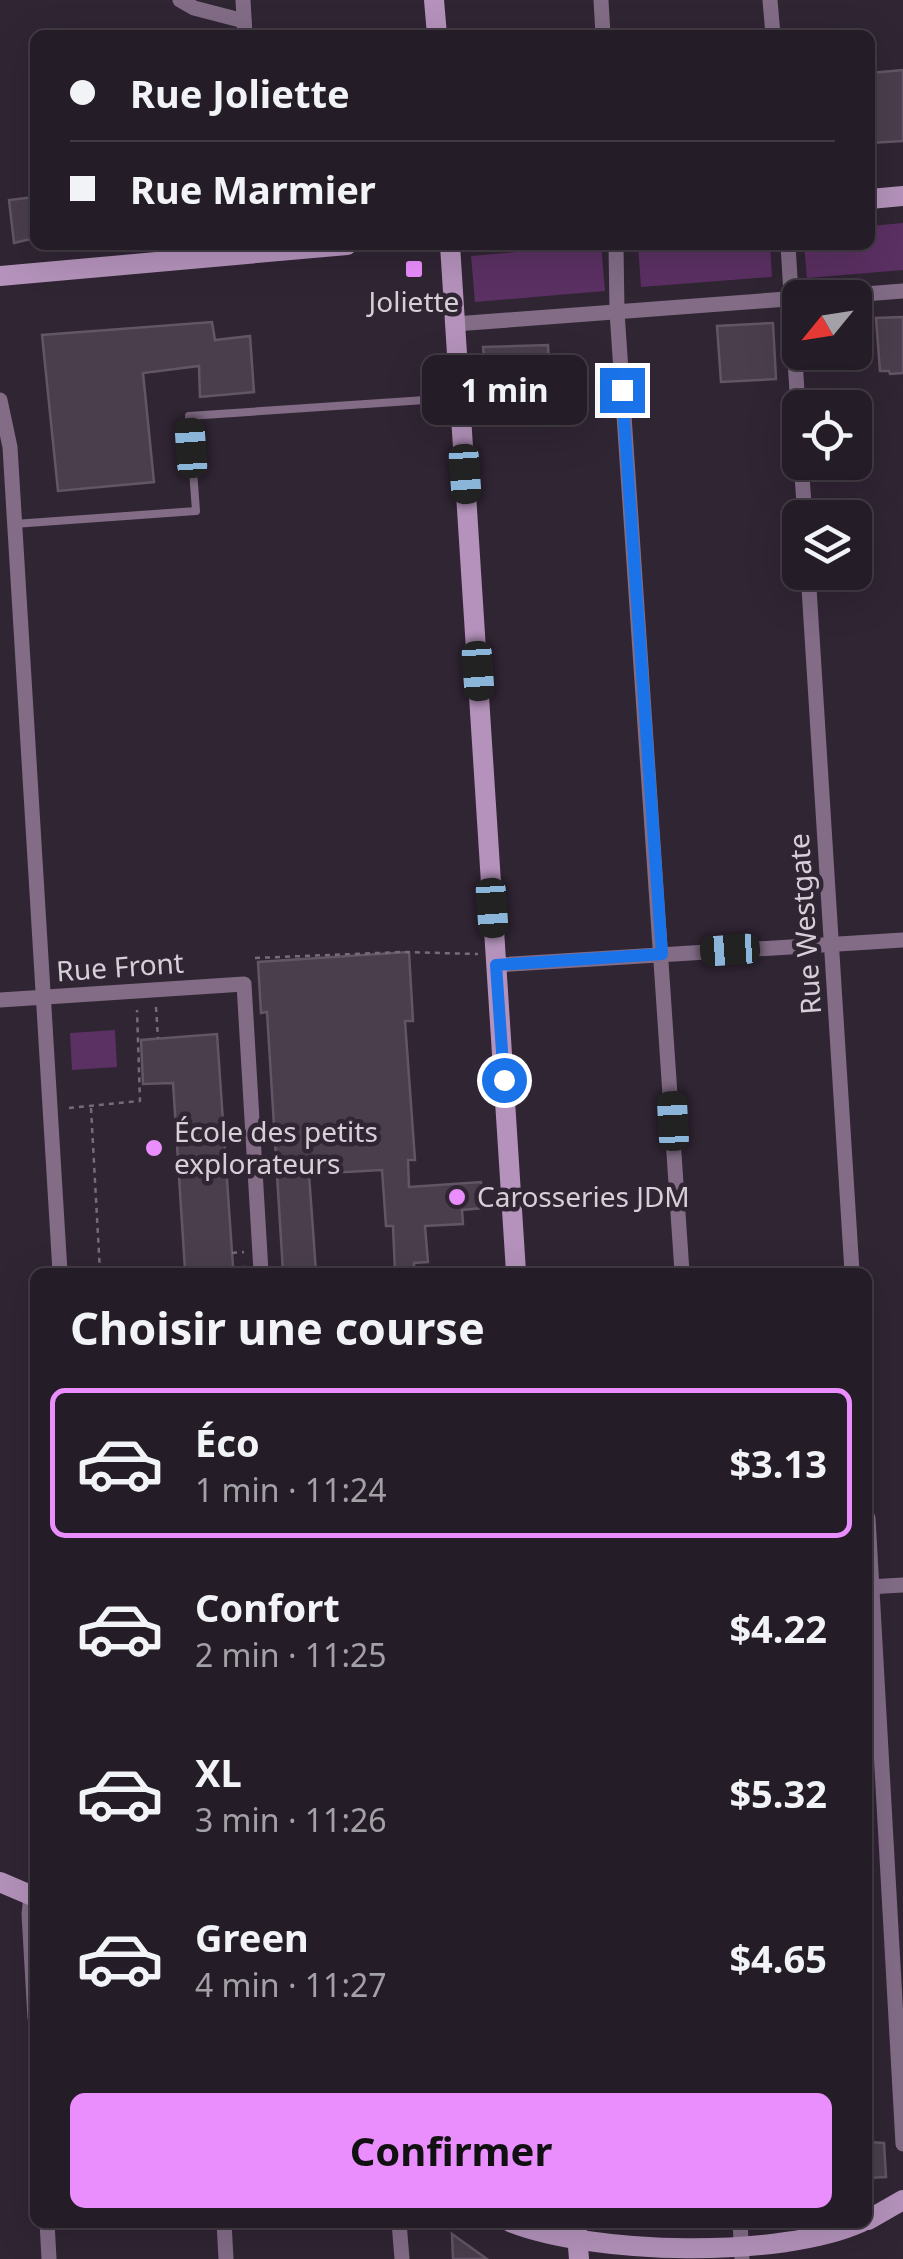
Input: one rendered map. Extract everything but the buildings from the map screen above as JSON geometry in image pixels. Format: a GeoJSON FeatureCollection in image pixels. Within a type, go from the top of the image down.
{"type":"FeatureCollection","features":[{"type":"Feature","properties":{"kind":"street"},"geometry":{"type":"LineString","coordinates":[[180,0],[245,28],[243,0]]}},
{"type":"Feature","properties":{"kind":"street"},"geometry":{"type":"LineString","coordinates":[[434,0],[437,30]]}},
{"type":"Feature","properties":{"kind":"street"},"geometry":{"type":"LineString","coordinates":[[601,0],[603,30]]}},
{"type":"Feature","properties":{"kind":"street"},"geometry":{"type":"LineString","coordinates":[[770,0],[773,30]]}},
{"type":"Feature","properties":{"kind":"street"},"geometry":{"type":"LineString","coordinates":[[875,198],[903,196]]}},
{"type":"Feature","properties":{"kind":"street"},"geometry":{"type":"LineString","coordinates":[[0,276],[250,250]]}},
{"type":"Feature","properties":{"kind":"street"},"geometry":{"type":"LineString","coordinates":[[450,250],[516,1268]]}},
{"type":"Feature","properties":{"kind":"street"},"geometry":{"type":"LineString","coordinates":[[616,250],[617,312],[682,1268]]}},
{"type":"Feature","properties":{"kind":"street"},"geometry":{"type":"LineString","coordinates":[[789,250],[793,280]]}},
{"type":"Feature","properties":{"kind":"street"},"geometry":{"type":"LineString","coordinates":[[872,293],[903,291]]}},
{"type":"Feature","properties":{"kind":"street"},"geometry":{"type":"LineString","coordinates":[[455,324],[782,300]]}},
{"type":"Feature","properties":{"kind":"street"},"geometry":{"type":"LineString","coordinates":[[0,400],[10,447],[60,1268]]}},
{"type":"Feature","properties":{"kind":"street","name":"Rue Westgate"},"geometry":{"type":"LineString","coordinates":[[809,590],[852,1268]]}},
{"type":"Feature","properties":{"kind":"street"},"geometry":{"type":"LineString","coordinates":[[496,965],[903,940]]}},
{"type":"Feature","properties":{"kind":"street","name":"Rue Front"},"geometry":{"type":"LineString","coordinates":[[0,1000],[244,984],[254,1268]]}},
{"type":"Feature","properties":{"kind":"street"},"geometry":{"type":"LineString","coordinates":[[872,1587],[903,1586]]}},
{"type":"Feature","properties":{"kind":"street"},"geometry":{"type":"LineString","coordinates":[[872,1621],[903,2144]]}},
{"type":"Feature","properties":{"kind":"street"},"geometry":{"type":"LineString","coordinates":[[0,1882],[30,1895]]}},
{"type":"Feature","properties":{"kind":"street"},"geometry":{"type":"LineString","coordinates":[[872,2217],[903,2200]]}},
{"type":"Feature","properties":{"kind":"street"},"geometry":{"type":"LineString","coordinates":[[47,2228],[49,2259]]}},
{"type":"Feature","properties":{"kind":"street"},"geometry":{"type":"LineString","coordinates":[[224,2228],[226,2259]]}},
{"type":"Feature","properties":{"kind":"street"},"geometry":{"type":"LineString","coordinates":[[399,2228],[402,2259]]}},
{"type":"Feature","properties":{"kind":"street"},"geometry":{"type":"LineString","coordinates":[[531,2228],[577,2241],[742,2252],[841,2228]]}},
{"type":"Feature","properties":{"kind":"lane"},"geometry":{"type":"LineString","coordinates":[[14,524],[196,512],[189,416],[460,398]]}},
{"type":"Feature","properties":{"kind":"path"},"geometry":{"type":"LineString","coordinates":[[255,958],[474,952],[496,965]]}},
{"type":"Feature","properties":{"kind":"path"},"geometry":{"type":"LineString","coordinates":[[156,1007],[158,1038]]}},
{"type":"Feature","properties":{"kind":"path"},"geometry":{"type":"LineString","coordinates":[[64,1108],[140,1101],[136,1008]]}},
{"type":"Feature","properties":{"kind":"path"},"geometry":{"type":"LineString","coordinates":[[90,1106],[100,1268]]}},
{"type":"Feature","properties":{"kind":"path"},"geometry":{"type":"LineString","coordinates":[[223,1128],[238,1127]]}},
{"type":"Feature","properties":{"kind":"path"},"geometry":{"type":"LineString","coordinates":[[232,1253],[246,1252]]}},
{"type":"Feature","properties":{"kind":"shaded area"},"geometry":{"type":"Polygon","coordinates":[[[903,223],[903,270],[807,278],[804,250],[875,250],[875,226],[903,223]]]}},
{"type":"Feature","properties":{"kind":"shaded area"},"geometry":{"type":"Polygon","coordinates":[[[601,250],[605,291],[475,302],[471,256],[601,250]]]}},
{"type":"Feature","properties":{"kind":"shaded area"},"geometry":{"type":"Polygon","coordinates":[[[638,250],[770,250],[772,277],[641,287],[638,250]]]}},
{"type":"Feature","properties":{"kind":"shaded area"},"geometry":{"type":"Polygon","coordinates":[[[115,1030],[117,1067],[72,1070],[70,1033],[115,1030]]]}},
{"type":"Feature","properties":{"kind":"place","name":"Joliette"},"geometry":{"type":"Point","coordinates":[414,269]}},
{"type":"Feature","properties":{"kind":"place","name":"École des petits explorateurs"},"geometry":{"type":"Point","coordinates":[154,1148]}},
{"type":"Feature","properties":{"kind":"place","name":"Carosseries JDM"},"geometry":{"type":"Point","coordinates":[457,1197]}},
{"type":"Feature","properties":{"kind":"route"},"geometry":{"type":"LineString","coordinates":[[504,1080],[496,965],[662,954],[622,390]]}}]}
